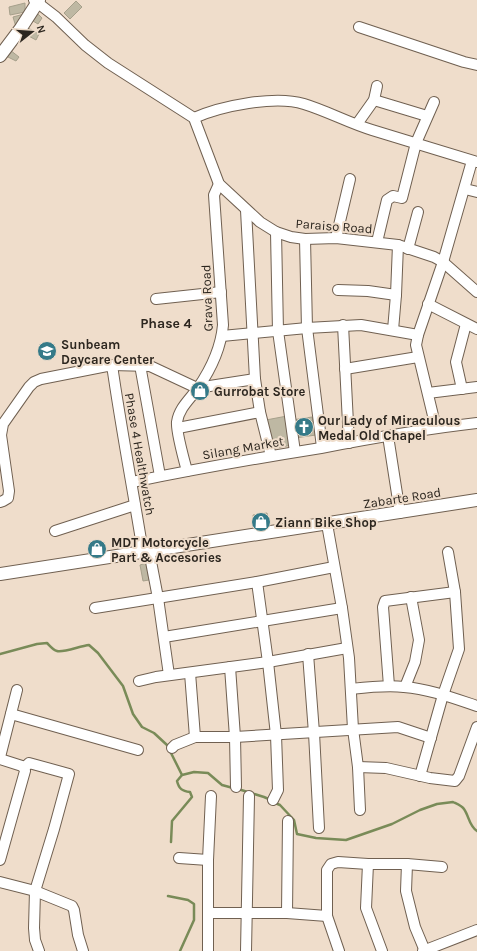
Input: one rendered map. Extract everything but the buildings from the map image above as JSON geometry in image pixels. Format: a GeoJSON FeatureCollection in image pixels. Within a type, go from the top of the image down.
{"type":"FeatureCollection","features":[{"type":"Feature","properties":{"kind":"main road"},"geometry":{"type":"LineString","coordinates":[[0,56],[21,28],[37,1]]}},
{"type":"Feature","properties":{"kind":"main road","name":"Zabarte Road"},"geometry":{"type":"LineString","coordinates":[[0,574],[477,500]]}},
{"type":"Feature","properties":{"kind":"street"},"geometry":{"type":"LineString","coordinates":[[37,1],[85,45],[108,63],[194,118],[204,113],[235,106],[279,100],[291,101],[304,104],[370,129],[474,162],[416,345],[436,428]]}},
{"type":"Feature","properties":{"kind":"street"},"geometry":{"type":"LineString","coordinates":[[359,27],[477,65]]}},
{"type":"Feature","properties":{"kind":"street"},"geometry":{"type":"LineString","coordinates":[[357,124],[374,100],[377,86]]}},
{"type":"Feature","properties":{"kind":"street"},"geometry":{"type":"LineString","coordinates":[[374,100],[427,116]]}},
{"type":"Feature","properties":{"kind":"street"},"geometry":{"type":"LineString","coordinates":[[377,242],[387,200],[393,196],[402,198],[416,143],[434,102]]}},
{"type":"Feature","properties":{"kind":"street","name":"Paraiso Road"},"geometry":{"type":"LineString","coordinates":[[194,118],[219,184],[260,222],[276,232],[291,237],[304,239],[336,238],[398,245],[434,257],[443,262],[476,288]]}},
{"type":"Feature","properties":{"kind":"street"},"geometry":{"type":"LineString","coordinates":[[336,238],[350,179]]}},
{"type":"Feature","properties":{"kind":"street","name":"Grava Road"},"geometry":{"type":"LineString","coordinates":[[187,471],[177,424],[179,415],[210,368],[222,336],[223,325],[214,196],[219,184]]}},
{"type":"Feature","properties":{"kind":"street"},"geometry":{"type":"LineString","coordinates":[[465,189],[477,192]]}},
{"type":"Feature","properties":{"kind":"street"},"geometry":{"type":"LineString","coordinates":[[246,210],[255,379],[260,412],[271,456]]}},
{"type":"Feature","properties":{"kind":"street"},"geometry":{"type":"LineString","coordinates":[[408,249],[418,212]]}},
{"type":"Feature","properties":{"kind":"street"},"geometry":{"type":"LineString","coordinates":[[276,232],[278,332],[295,452]]}},
{"type":"Feature","properties":{"kind":"street"},"geometry":{"type":"LineString","coordinates":[[304,239],[307,328],[322,447]]}},
{"type":"Feature","properties":{"kind":"street"},"geometry":{"type":"LineString","coordinates":[[393,330],[398,245]]}},
{"type":"Feature","properties":{"kind":"street"},"geometry":{"type":"LineString","coordinates":[[338,290],[368,291],[396,295]]}},
{"type":"Feature","properties":{"kind":"street"},"geometry":{"type":"LineString","coordinates":[[156,299],[221,292]]}},
{"type":"Feature","properties":{"kind":"street"},"geometry":{"type":"LineString","coordinates":[[428,304],[477,329]]}},
{"type":"Feature","properties":{"kind":"street"},"geometry":{"type":"LineString","coordinates":[[462,389],[456,362],[466,324]]}},
{"type":"Feature","properties":{"kind":"street"},"geometry":{"type":"LineString","coordinates":[[222,336],[343,325],[361,325],[418,335]]}},
{"type":"Feature","properties":{"kind":"street"},"geometry":{"type":"LineString","coordinates":[[343,325],[349,442]]}},
{"type":"Feature","properties":{"kind":"street"},"geometry":{"type":"LineString","coordinates":[[345,369],[418,357]]}},
{"type":"Feature","properties":{"kind":"street"},"geometry":{"type":"LineString","coordinates":[[0,502],[8,498],[9,491],[1,440],[3,424],[28,387],[34,382],[41,379],[110,366],[140,366],[153,368],[197,388],[255,379]]}},
{"type":"Feature","properties":{"kind":"street","name":"Phase 4 Healthwatch"},"geometry":{"type":"LineString","coordinates":[[110,366],[135,505],[158,598],[169,675]]}},
{"type":"Feature","properties":{"kind":"street"},"geometry":{"type":"LineString","coordinates":[[140,366],[160,476]]}},
{"type":"Feature","properties":{"kind":"street"},"geometry":{"type":"LineString","coordinates":[[428,393],[477,387]]}},
{"type":"Feature","properties":{"kind":"street"},"geometry":{"type":"LineString","coordinates":[[178,428],[260,412]]}},
{"type":"Feature","properties":{"kind":"street","name":"Silang Market"},"geometry":{"type":"LineString","coordinates":[[132,482],[349,442],[436,428],[477,424]]}},
{"type":"Feature","properties":{"kind":"street"},"geometry":{"type":"LineString","coordinates":[[388,436],[400,513]]}},
{"type":"Feature","properties":{"kind":"street"},"geometry":{"type":"LineString","coordinates":[[55,531],[135,505]]}},
{"type":"Feature","properties":{"kind":"street"},"geometry":{"type":"LineString","coordinates":[[326,524],[342,608],[347,648],[353,729],[358,767],[360,810]]}},
{"type":"Feature","properties":{"kind":"street"},"geometry":{"type":"LineString","coordinates":[[420,776],[458,649],[455,592],[448,552]]}},
{"type":"Feature","properties":{"kind":"street"},"geometry":{"type":"LineString","coordinates":[[95,608],[257,582],[334,567]]}},
{"type":"Feature","properties":{"kind":"street"},"geometry":{"type":"LineString","coordinates":[[257,582],[276,735],[278,790],[273,800]]}},
{"type":"Feature","properties":{"kind":"street"},"geometry":{"type":"LineString","coordinates":[[389,686],[385,601],[455,592]]}},
{"type":"Feature","properties":{"kind":"street"},"geometry":{"type":"LineString","coordinates":[[405,687],[415,662],[419,640],[411,597]]}},
{"type":"Feature","properties":{"kind":"street"},"geometry":{"type":"LineString","coordinates":[[164,638],[342,608]]}},
{"type":"Feature","properties":{"kind":"street"},"geometry":{"type":"LineString","coordinates":[[139,681],[230,666],[268,662],[347,648]]}},
{"type":"Feature","properties":{"kind":"street"},"geometry":{"type":"LineString","coordinates":[[308,654],[319,828]]}},
{"type":"Feature","properties":{"kind":"street"},"geometry":{"type":"LineString","coordinates":[[230,666],[235,737],[236,787]]}},
{"type":"Feature","properties":{"kind":"street"},"geometry":{"type":"LineString","coordinates":[[190,673],[195,737]]}},
{"type":"Feature","properties":{"kind":"street"},"geometry":{"type":"LineString","coordinates":[[351,689],[389,686],[405,687],[443,695],[477,706]]}},
{"type":"Feature","properties":{"kind":"street"},"geometry":{"type":"LineString","coordinates":[[17,690],[0,758],[24,768]]}},
{"type":"Feature","properties":{"kind":"street"},"geometry":{"type":"LineString","coordinates":[[11,714],[138,750]]}},
{"type":"Feature","properties":{"kind":"street"},"geometry":{"type":"LineString","coordinates":[[172,748],[175,745],[195,737],[276,735],[398,727],[431,738]]}},
{"type":"Feature","properties":{"kind":"street"},"geometry":{"type":"LineString","coordinates":[[358,767],[390,769],[449,781],[456,780],[464,766],[477,727]]}},
{"type":"Feature","properties":{"kind":"street"},"geometry":{"type":"LineString","coordinates":[[0,860],[25,772],[24,768],[29,763],[69,774],[35,891],[34,928],[35,940],[39,951]]}},
{"type":"Feature","properties":{"kind":"street"},"geometry":{"type":"LineString","coordinates":[[208,951],[208,860],[211,796]]}},
{"type":"Feature","properties":{"kind":"street"},"geometry":{"type":"LineString","coordinates":[[246,951],[249,796]]}},
{"type":"Feature","properties":{"kind":"street"},"geometry":{"type":"LineString","coordinates":[[287,913],[288,821]]}},
{"type":"Feature","properties":{"kind":"street"},"geometry":{"type":"LineString","coordinates":[[179,858],[208,860]]}},
{"type":"Feature","properties":{"kind":"street"},"geometry":{"type":"LineString","coordinates":[[339,951],[327,916],[328,870],[330,864],[338,862],[407,864],[442,867]]}},
{"type":"Feature","properties":{"kind":"street"},"geometry":{"type":"LineString","coordinates":[[368,864],[366,908],[382,951]]}},
{"type":"Feature","properties":{"kind":"street"},"geometry":{"type":"LineString","coordinates":[[407,864],[406,890],[415,927],[424,951],[477,930]]}},
{"type":"Feature","properties":{"kind":"street"},"geometry":{"type":"LineString","coordinates":[[0,882],[35,891],[72,906],[83,951]]}},
{"type":"Feature","properties":{"kind":"street"},"geometry":{"type":"LineString","coordinates":[[208,913],[287,913],[327,916]]}},
{"type":"Feature","properties":{"kind":"waterway"},"geometry":{"type":"LineString","coordinates":[[0,654],[37,644],[47,643],[57,651],[89,645],[98,653],[123,686],[133,714],[142,727],[154,733],[167,745],[182,775]]}},
{"type":"Feature","properties":{"kind":"waterway"},"geometry":{"type":"LineString","coordinates":[[171,842],[172,821],[192,797],[190,792],[183,790],[179,786],[177,781],[182,775],[194,772],[208,773],[222,785],[233,788]]}},
{"type":"Feature","properties":{"kind":"waterway"},"geometry":{"type":"LineString","coordinates":[[238,789],[271,800]]}},
{"type":"Feature","properties":{"kind":"waterway"},"geometry":{"type":"LineString","coordinates":[[275,803],[280,805],[294,820],[297,834],[316,838],[346,840],[392,824],[420,810],[437,804],[453,802],[463,808],[472,826],[477,831]]}},
{"type":"Feature","properties":{"kind":"waterway"},"geometry":{"type":"LineString","coordinates":[[168,896],[188,900],[194,904],[194,920],[180,951]]}},
{"type":"Feature","properties":{"kind":"place","name":"Sunbeam Daycare Center"},"geometry":{"type":"Point","coordinates":[47,351]}},
{"type":"Feature","properties":{"kind":"place","name":"Gurrobat Store"},"geometry":{"type":"Point","coordinates":[200,391]}},
{"type":"Feature","properties":{"kind":"place","name":"Our Lady of Miraculous Medal Old Chapel"},"geometry":{"type":"Point","coordinates":[304,427]}},
{"type":"Feature","properties":{"kind":"place","name":"Ziann Bike Shop"},"geometry":{"type":"Point","coordinates":[261,522]}},
{"type":"Feature","properties":{"kind":"place","name":"MDT Motorcycle Part & Accesories"},"geometry":{"type":"Point","coordinates":[97,549]}},
{"type":"Feature","properties":{"kind":"district","name":"Phase 4"},"geometry":{"type":"Point","coordinates":[166,323]}}]}
